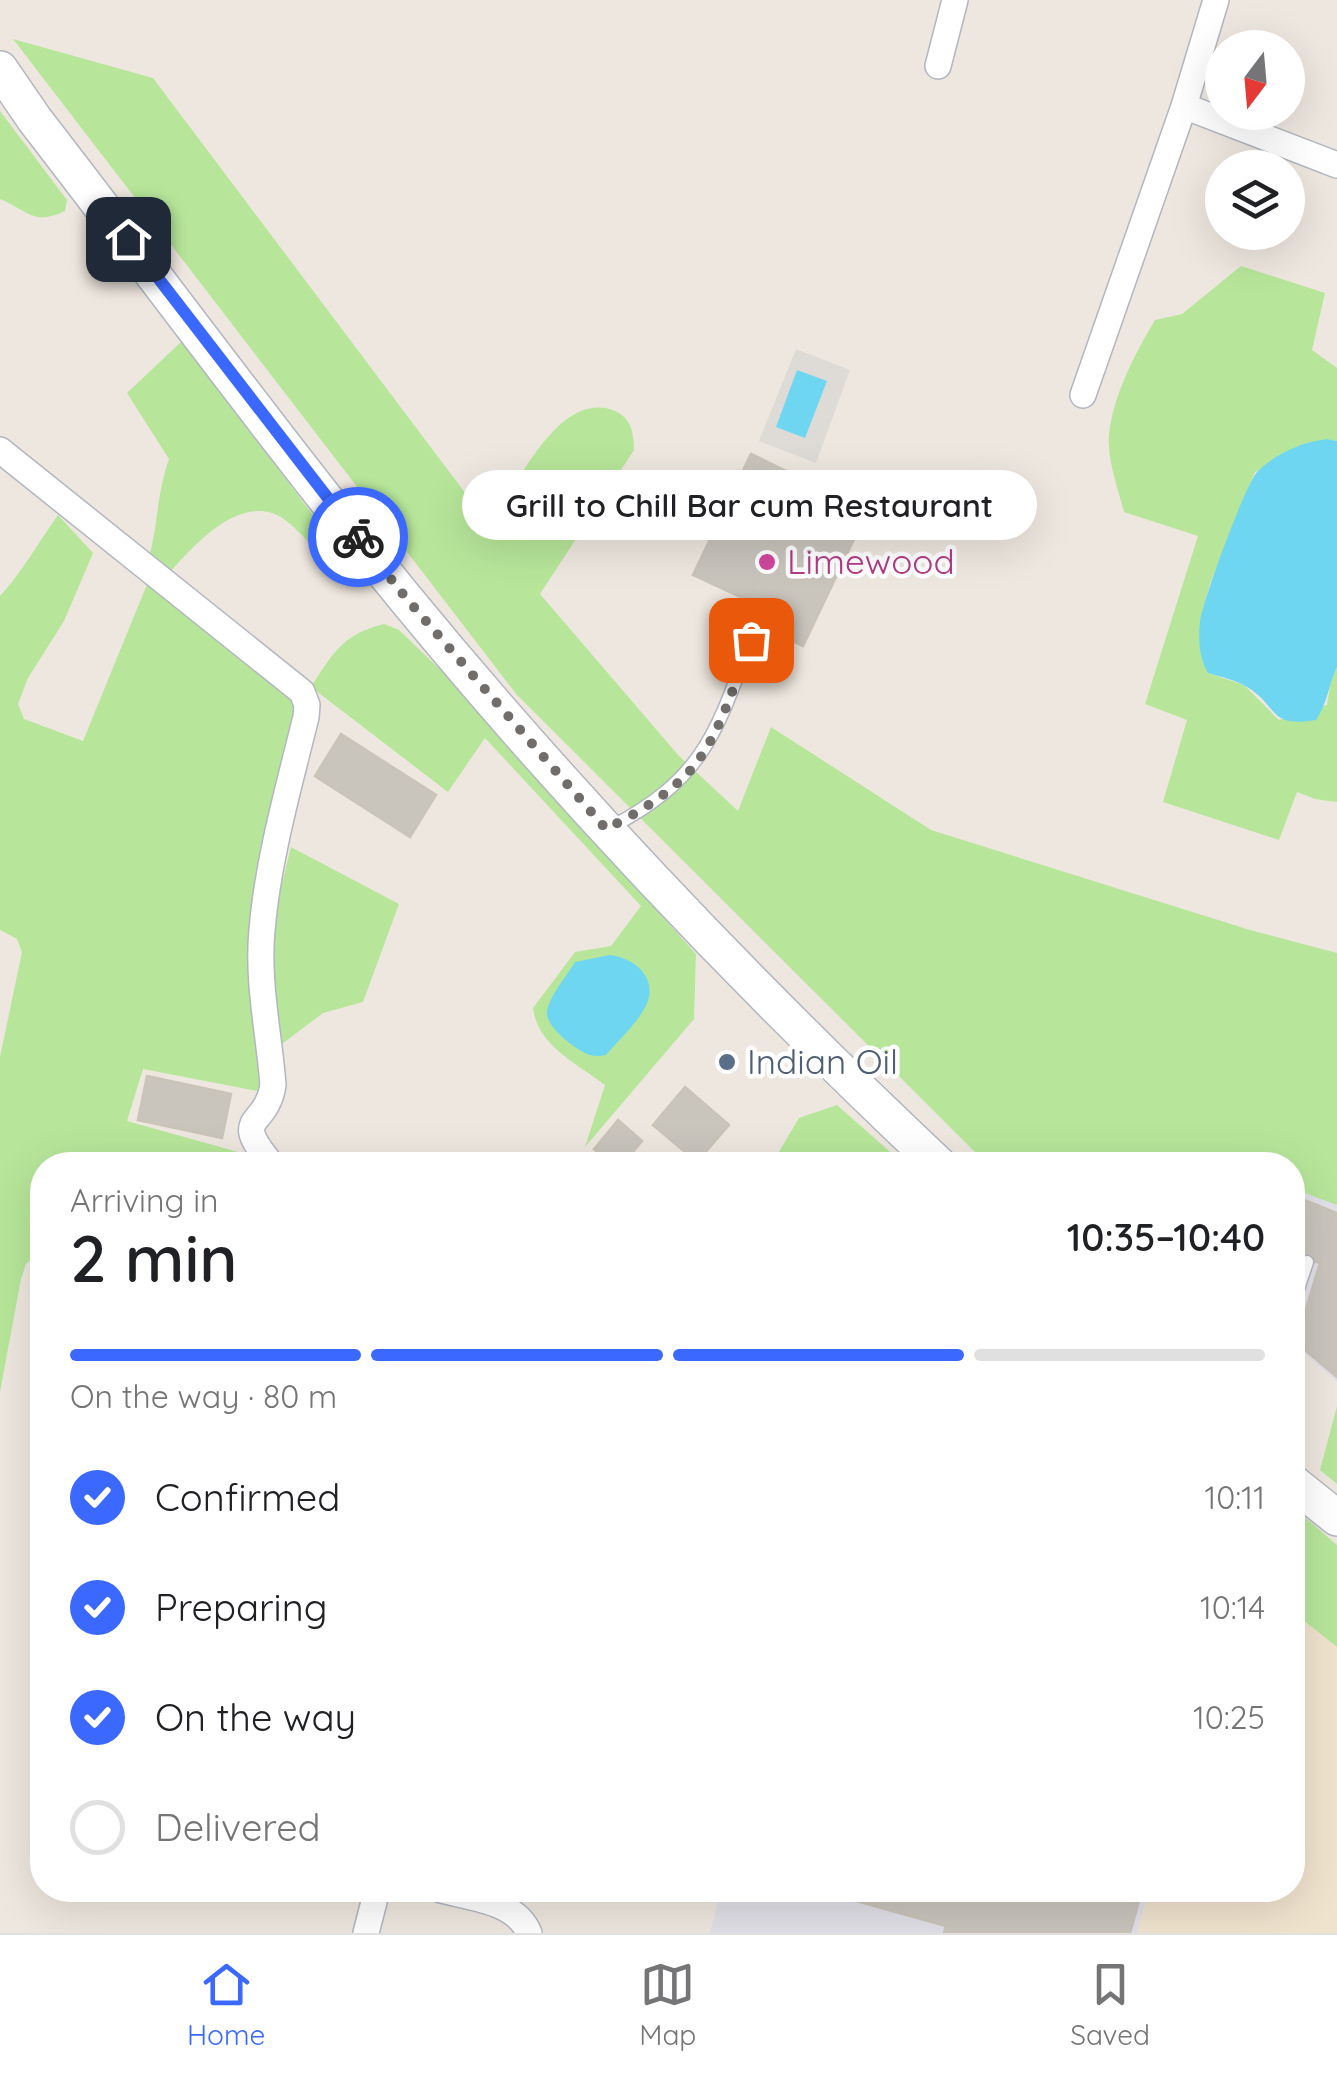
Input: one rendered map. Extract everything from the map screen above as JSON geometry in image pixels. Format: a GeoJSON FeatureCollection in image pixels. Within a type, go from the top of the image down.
{"type":"FeatureCollection","features":[{"type":"Feature","properties":{"kind":"street"},"geometry":{"type":"LineString","coordinates":[[938,66],[955,0]]}},
{"type":"Feature","properties":{"kind":"street"},"geometry":{"type":"LineString","coordinates":[[1083,395],[1184,106],[1216,0]]}},
{"type":"Feature","properties":{"kind":"street"},"geometry":{"type":"LineString","coordinates":[[0,69],[35,120],[406,598],[621,822],[666,893],[708,939],[925,1152]]}},
{"type":"Feature","properties":{"kind":"street"},"geometry":{"type":"LineString","coordinates":[[1184,106],[1337,165]]}},
{"type":"Feature","properties":{"kind":"street"},"geometry":{"type":"LineString","coordinates":[[0,450],[288,681],[305,699],[306,717],[262,932],[262,981],[273,1085],[270,1099],[254,1120],[250,1133],[261,1152]]}},
{"type":"Feature","properties":{"kind":"street"},"geometry":{"type":"LineString","coordinates":[[1305,1492],[1337,1518]]}},
{"type":"Feature","properties":{"kind":"street"},"geometry":{"type":"LineString","coordinates":[[366,1933],[374,1902]]}},
{"type":"Feature","properties":{"kind":"street"},"geometry":{"type":"LineString","coordinates":[[480,1902],[513,1912],[524,1920],[529,1933]]}},
{"type":"Feature","properties":{"kind":"lane"},"geometry":{"type":"LineString","coordinates":[[621,822],[692,769],[710,743],[751,640]]}},
{"type":"Feature","properties":{"kind":"lane"},"geometry":{"type":"LineString","coordinates":[[1305,1268],[1307,1262]]}},
{"type":"Feature","properties":{"kind":"shaded area"},"geometry":{"type":"Polygon","coordinates":[[[796,349],[850,370],[816,463],[759,441],[796,349]]]}},
{"type":"Feature","properties":{"kind":"shaded area"},"geometry":{"type":"Polygon","coordinates":[[[1305,1192],[1337,1205],[1337,1382],[1305,1354],[1305,1192]]]}},
{"type":"Feature","properties":{"kind":"shaded area"},"geometry":{"type":"Polygon","coordinates":[[[1305,1622],[1337,1647],[1337,1933],[1137,1933],[1146,1902],[1305,1902],[1305,1622]]]}},
{"type":"Feature","properties":{"kind":"shaded area"},"geometry":{"type":"Polygon","coordinates":[[[718,1902],[1146,1902],[1137,1933],[710,1933],[718,1902]]]}},
{"type":"Feature","properties":{"kind":"green space"},"geometry":{"type":"Polygon","coordinates":[[[13,39],[153,78],[469,498],[485,506],[503,504],[548,437],[579,412],[596,408],[615,411],[625,418],[634,450],[540,594],[679,756],[738,811],[771,727],[931,830],[1250,930],[1337,953],[1337,1205],[1305,1193],[1305,1152],[975,1152],[517,695],[13,39]]]}},
{"type":"Feature","properties":{"kind":"green space"},"geometry":{"type":"Polygon","coordinates":[[[0,111],[67,200],[65,211],[38,217],[0,199],[0,111]]]}},
{"type":"Feature","properties":{"kind":"green space"},"geometry":{"type":"Polygon","coordinates":[[[1241,266],[1325,293],[1312,350],[1337,368],[1337,441],[1326,439],[1255,472],[1210,584],[1200,621],[1208,673],[1244,685],[1279,720],[1327,705],[1337,667],[1337,802],[1297,792],[1279,840],[1163,802],[1187,720],[1145,704],[1198,536],[1124,512],[1109,445],[1120,390],[1155,320],[1182,314],[1241,266]]]}},
{"type":"Feature","properties":{"kind":"green space"},"geometry":{"type":"Polygon","coordinates":[[[182,341],[327,534],[323,545],[315,548],[284,519],[257,511],[227,520],[214,529],[168,574],[149,558],[169,459],[127,393],[182,341]]]}},
{"type":"Feature","properties":{"kind":"green space"},"geometry":{"type":"Polygon","coordinates":[[[58,515],[93,553],[64,621],[28,678],[18,704],[24,719],[83,741],[148,582],[298,702],[265,857],[263,1092],[143,1069],[127,1121],[238,1152],[30,1152],[30,1260],[21,1279],[0,1392],[0,1057],[22,952],[17,939],[0,930],[0,596],[58,515]]]}},
{"type":"Feature","properties":{"kind":"green space"},"geometry":{"type":"Polygon","coordinates":[[[384,624],[399,630],[450,679],[696,954],[694,1019],[585,1147],[605,1085],[550,1043],[533,1008],[575,952],[611,946],[641,906],[485,738],[448,792],[311,687],[340,646],[358,633],[384,624]]]}},
{"type":"Feature","properties":{"kind":"green space"},"geometry":{"type":"Polygon","coordinates":[[[291,847],[399,904],[363,1002],[323,1013],[282,1044],[273,1007],[273,919],[291,847]]]}},
{"type":"Feature","properties":{"kind":"green space"},"geometry":{"type":"Polygon","coordinates":[[[837,1105],[890,1152],[779,1152],[799,1118],[837,1105]]]}},
{"type":"Feature","properties":{"kind":"green space"},"geometry":{"type":"Polygon","coordinates":[[[1337,1406],[1337,1484],[1320,1470],[1337,1406]]]}},
{"type":"Feature","properties":{"kind":"green space"},"geometry":{"type":"Polygon","coordinates":[[[1305,1517],[1337,1545],[1337,1647],[1305,1622],[1305,1517]]]}},
{"type":"Feature","properties":{"kind":"water"},"geometry":{"type":"Polygon","coordinates":[[[797,370],[827,381],[805,438],[776,427],[797,370]]]}},
{"type":"Feature","properties":{"kind":"water"},"geometry":{"type":"Polygon","coordinates":[[[1327,439],[1337,441],[1337,667],[1316,720],[1289,721],[1247,687],[1208,673],[1200,648],[1200,621],[1226,542],[1258,471],[1290,449],[1327,439]]]}},
{"type":"Feature","properties":{"kind":"water"},"geometry":{"type":"Polygon","coordinates":[[[610,955],[637,966],[650,990],[635,1023],[606,1055],[594,1056],[562,1037],[551,1024],[547,1011],[575,962],[610,955]]]}},
{"type":"Feature","properties":{"kind":"building"},"geometry":{"type":"Polygon","coordinates":[[[751,454],[805,480],[747,600],[693,575],[751,454]]]}},
{"type":"Feature","properties":{"kind":"building"},"geometry":{"type":"Polygon","coordinates":[[[792,507],[855,537],[803,646],[776,633],[778,628],[759,618],[762,613],[745,605],[792,507]]]}},
{"type":"Feature","properties":{"kind":"building"},"geometry":{"type":"Polygon","coordinates":[[[341,734],[436,795],[410,837],[315,776],[341,734]]]}},
{"type":"Feature","properties":{"kind":"building"},"geometry":{"type":"Polygon","coordinates":[[[147,1076],[231,1094],[222,1138],[138,1120],[147,1076]]]}},
{"type":"Feature","properties":{"kind":"building"},"geometry":{"type":"Polygon","coordinates":[[[685,1087],[729,1125],[706,1152],[685,1152],[653,1125],[685,1087]]]}},
{"type":"Feature","properties":{"kind":"building"},"geometry":{"type":"Polygon","coordinates":[[[618,1120],[642,1141],[633,1152],[594,1149],[618,1120]]]}},
{"type":"Feature","properties":{"kind":"building"},"geometry":{"type":"Polygon","coordinates":[[[1305,1200],[1337,1213],[1337,1377],[1305,1350],[1305,1312],[1320,1263],[1305,1259],[1305,1200]]]}},
{"type":"Feature","properties":{"kind":"building"},"geometry":{"type":"Polygon","coordinates":[[[860,1902],[1139,1902],[1130,1933],[944,1933],[946,1926],[860,1902]]]}},
{"type":"Feature","properties":{"kind":"way so far"},"geometry":{"type":"LineString","coordinates":[[358,537],[606,829],[635,814],[692,769],[710,743],[751,640]]}},
{"type":"Feature","properties":{"kind":"place","name":"Limewood"},"geometry":{"type":"Point","coordinates":[767,562]}},
{"type":"Feature","properties":{"kind":"place","name":"Grill to Chill Bar cum Restaurant"},"geometry":{"type":"Point","coordinates":[751,640]}},
{"type":"Feature","properties":{"kind":"place","name":"Indian Oil"},"geometry":{"type":"Point","coordinates":[727,1062]}},
{"type":"Feature","properties":{"kind":"route"},"geometry":{"type":"LineString","coordinates":[[128,239],[358,537]]}}]}
